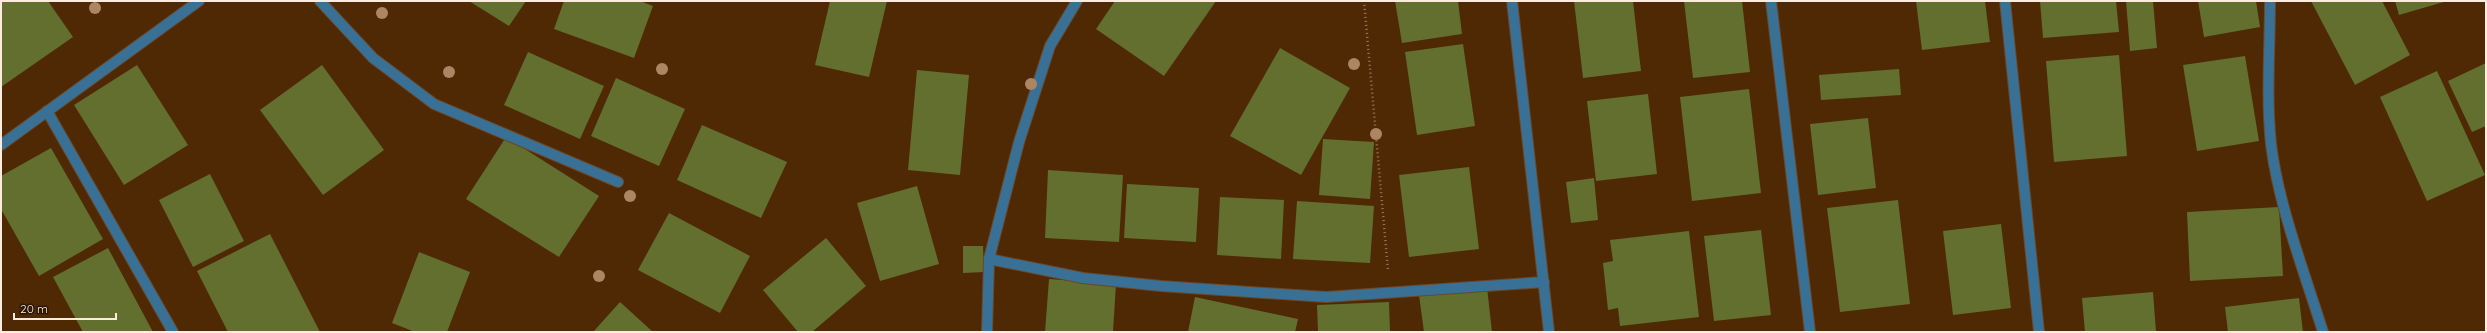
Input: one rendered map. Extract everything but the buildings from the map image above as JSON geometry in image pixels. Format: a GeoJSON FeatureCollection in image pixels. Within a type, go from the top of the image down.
{"type":"FeatureCollection","features":[{"type":"Feature","properties":{"kind":"street"},"geometry":{"type":"LineString","coordinates":[[1,145],[199,1]]}},
{"type":"Feature","properties":{"kind":"street"},"geometry":{"type":"LineString","coordinates":[[320,1],[373,58],[434,104],[618,182]]}},
{"type":"Feature","properties":{"kind":"street"},"geometry":{"type":"LineString","coordinates":[[987,332],[989,259],[1019,142],[1050,46],[1077,1]]}},
{"type":"Feature","properties":{"kind":"street"},"geometry":{"type":"LineString","coordinates":[[1512,1],[1549,332]]}},
{"type":"Feature","properties":{"kind":"street"},"geometry":{"type":"LineString","coordinates":[[1771,1],[1810,332]]}},
{"type":"Feature","properties":{"kind":"street"},"geometry":{"type":"LineString","coordinates":[[2005,1],[2039,332]]}},
{"type":"Feature","properties":{"kind":"street"},"geometry":{"type":"LineString","coordinates":[[2270,1],[2269,99],[2271,145],[2281,195],[2323,332]]}},
{"type":"Feature","properties":{"kind":"street"},"geometry":{"type":"LineString","coordinates":[[47,111],[173,332]]}},
{"type":"Feature","properties":{"kind":"street"},"geometry":{"type":"LineString","coordinates":[[989,259],[1084,278],[1161,286],[1326,297],[1544,282]]}},
{"type":"Feature","properties":{"kind":"path"},"geometry":{"type":"LineString","coordinates":[[1364,1],[1390,292]]}}]}
